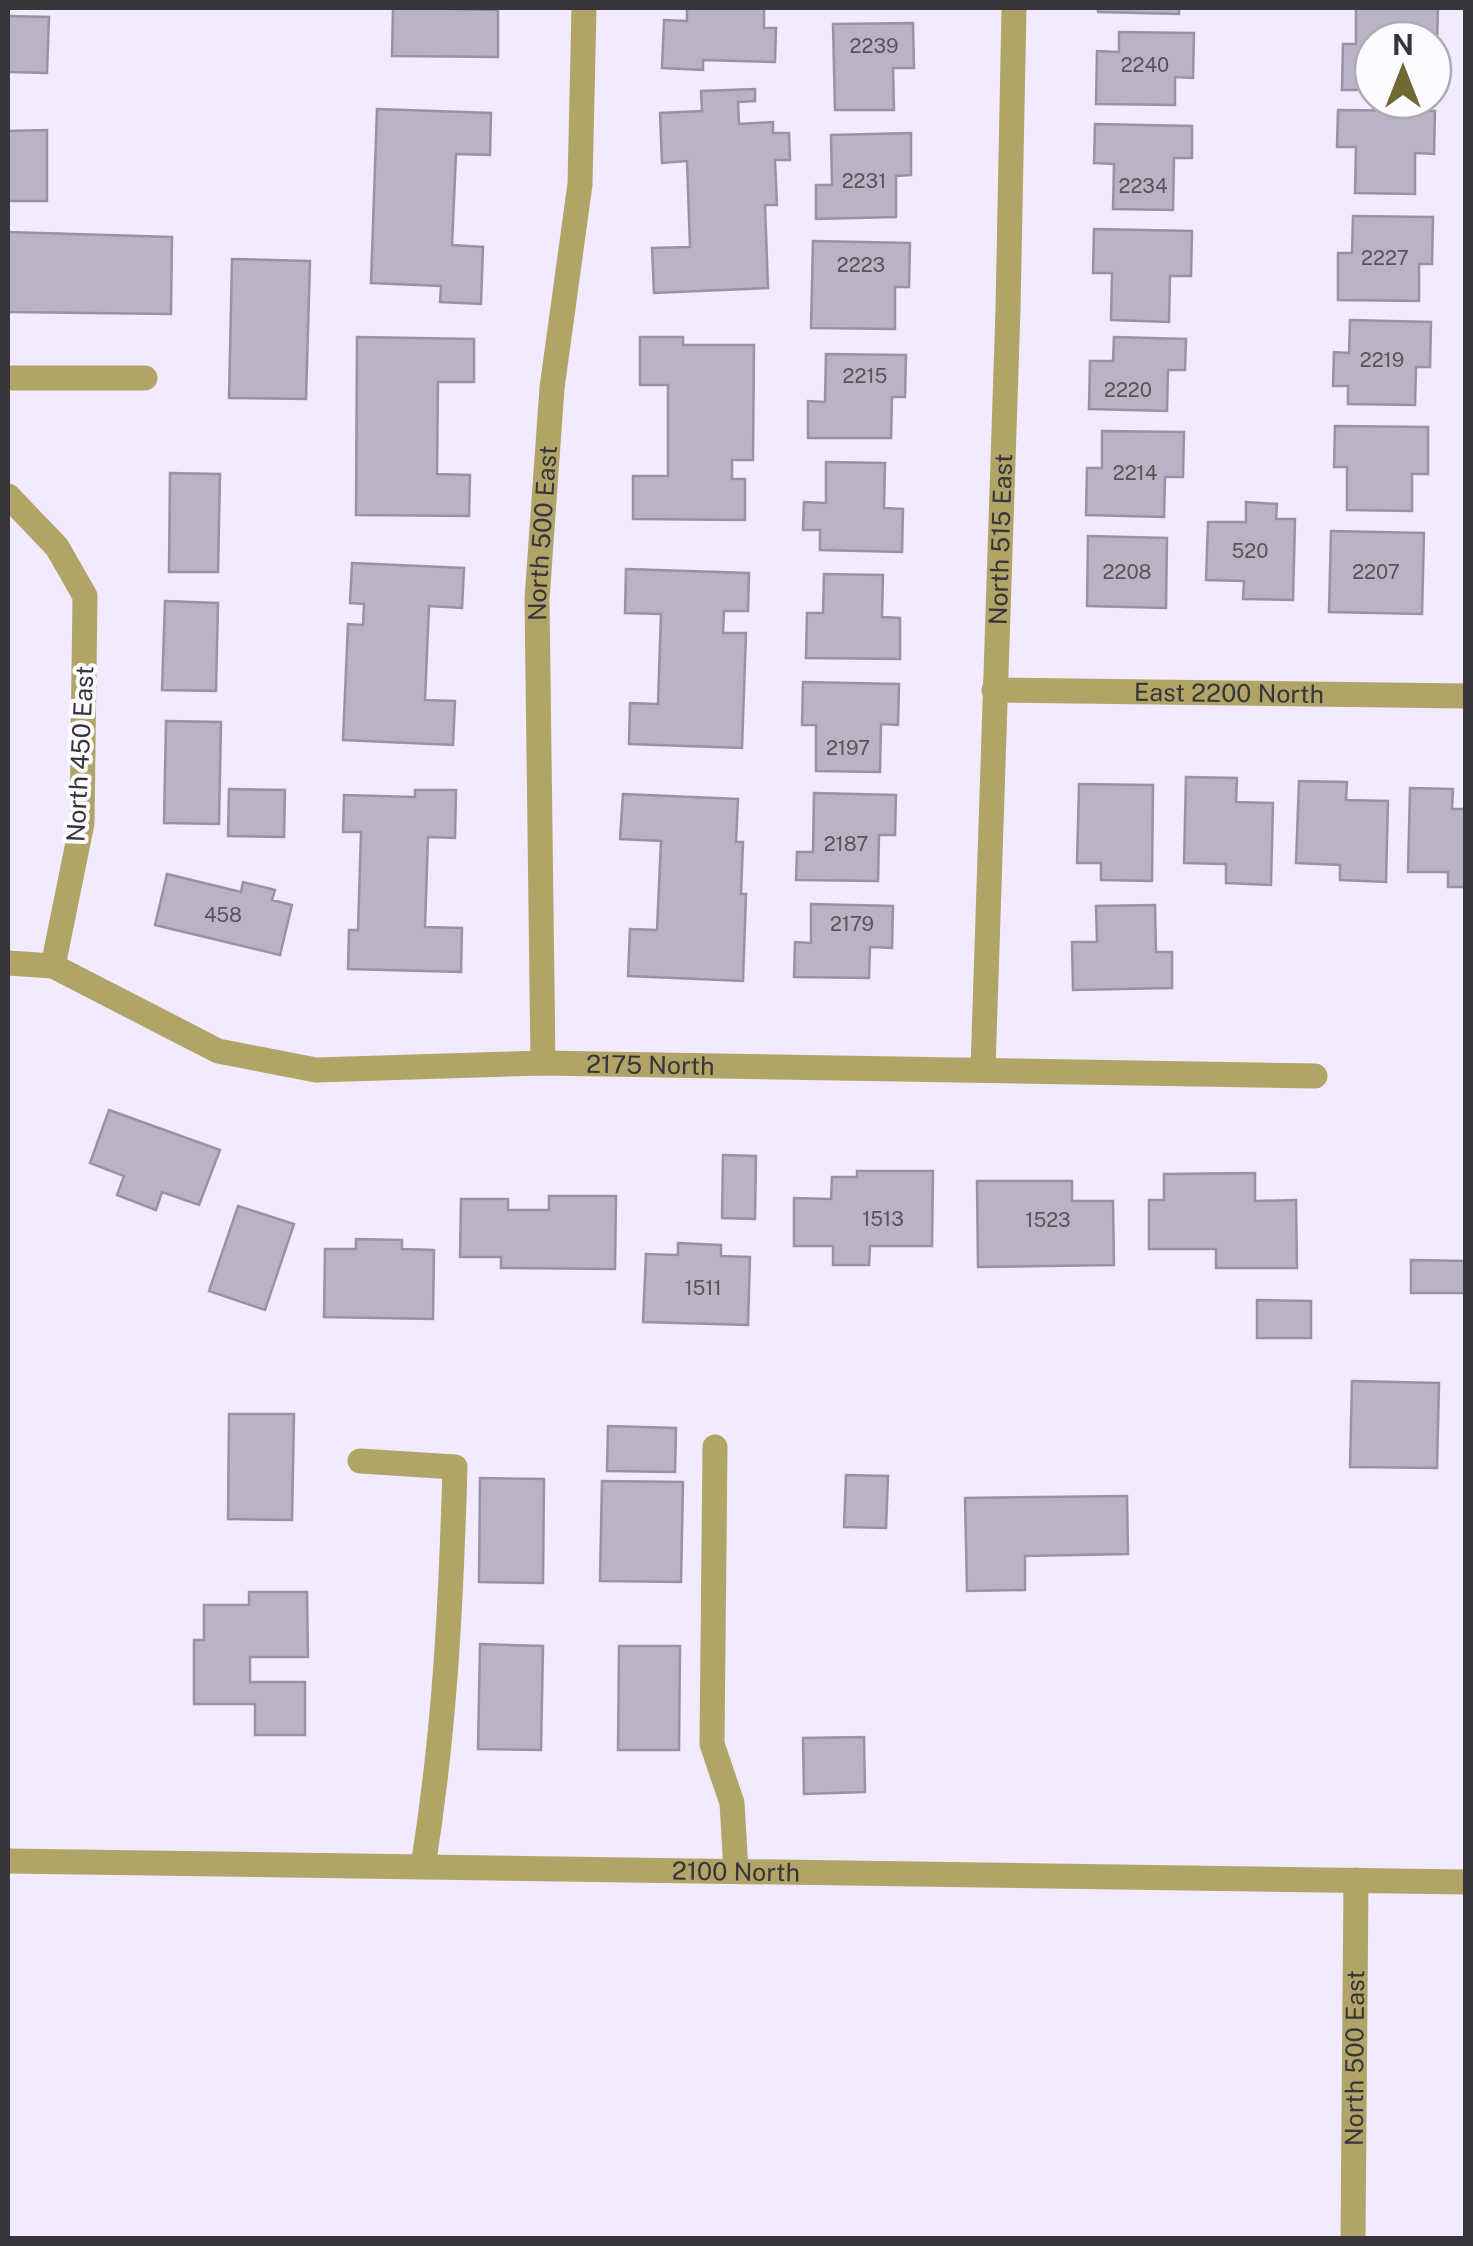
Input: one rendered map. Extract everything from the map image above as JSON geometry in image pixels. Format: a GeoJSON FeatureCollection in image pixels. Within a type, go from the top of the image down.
{"type":"FeatureCollection","features":[{"type":"Feature","properties":{"kind":"street","name":"North 500 East"},"geometry":{"type":"LineString","coordinates":[[543,1063],[537,599],[552,388],[580,184],[584,8]]}},
{"type":"Feature","properties":{"kind":"street","name":"North 515 East"},"geometry":{"type":"LineString","coordinates":[[983,1069],[1008,328],[1014,8]]}},
{"type":"Feature","properties":{"kind":"street"},"geometry":{"type":"LineString","coordinates":[[8,378],[145,378]]}},
{"type":"Feature","properties":{"kind":"street","name":"North 450 East"},"geometry":{"type":"LineString","coordinates":[[8,496],[57,547],[85,596],[82,822],[53,966]]}},
{"type":"Feature","properties":{"kind":"street","name":"East 2200 North"},"geometry":{"type":"LineString","coordinates":[[994,690],[1466,696]]}},
{"type":"Feature","properties":{"kind":"street","name":"2175 North"},"geometry":{"type":"LineString","coordinates":[[8,963],[53,966],[218,1051],[316,1070],[543,1063],[1315,1076]]}},
{"type":"Feature","properties":{"kind":"street"},"geometry":{"type":"LineString","coordinates":[[715,1447],[712,1744],[732,1803],[736,1871]]}},
{"type":"Feature","properties":{"kind":"street"},"geometry":{"type":"LineString","coordinates":[[360,1460],[455,1467],[450,1645],[439,1768],[424,1866]]}},
{"type":"Feature","properties":{"kind":"street","name":"2100 North"},"geometry":{"type":"LineString","coordinates":[[8,1861],[1466,1882]]}},
{"type":"Feature","properties":{"kind":"street","name":"North 500 East"},"geometry":{"type":"LineString","coordinates":[[1353,2238],[1356,1880]]}},
{"type":"Feature","properties":{"kind":"building"},"geometry":{"type":"Polygon","coordinates":[[[393,8],[498,10],[498,57],[392,56],[393,8]]]}},
{"type":"Feature","properties":{"kind":"building"},"geometry":{"type":"Polygon","coordinates":[[[687,8],[764,8],[764,28],[776,28],[775,62],[703,60],[703,70],[662,68],[664,20],[687,21],[687,8]]]}},
{"type":"Feature","properties":{"kind":"building"},"geometry":{"type":"Polygon","coordinates":[[[1098,8],[1179,8],[1179,14],[1098,12],[1098,8]]]}},
{"type":"Feature","properties":{"kind":"building"},"geometry":{"type":"Polygon","coordinates":[[[1356,8],[1438,8],[1438,20],[1356,20],[1356,8]]]}},
{"type":"Feature","properties":{"kind":"building"},"geometry":{"type":"Polygon","coordinates":[[[8,16],[49,17],[47,73],[8,72],[8,16]]]}},
{"type":"Feature","properties":{"kind":"building"},"geometry":{"type":"Polygon","coordinates":[[[913,23],[914,68],[893,68],[894,110],[835,110],[833,24],[913,23]]]}},
{"type":"Feature","properties":{"kind":"building"},"geometry":{"type":"Polygon","coordinates":[[[1119,32],[1194,33],[1193,78],[1175,77],[1175,105],[1096,104],[1097,51],[1119,52],[1119,32]]]}},
{"type":"Feature","properties":{"kind":"building"},"geometry":{"type":"Polygon","coordinates":[[[1343,44],[1353,44],[1353,90],[1342,90],[1343,44]]]}},
{"type":"Feature","properties":{"kind":"building"},"geometry":{"type":"Polygon","coordinates":[[[755,89],[755,101],[738,102],[739,124],[773,122],[773,133],[789,133],[790,160],[775,160],[777,205],[765,205],[768,288],[654,293],[652,248],[690,247],[687,161],[662,163],[660,113],[702,111],[701,91],[755,89]]]}},
{"type":"Feature","properties":{"kind":"building"},"geometry":{"type":"Polygon","coordinates":[[[377,109],[491,113],[490,155],[456,154],[452,245],[483,247],[481,304],[440,302],[441,286],[371,283],[377,109]]]}},
{"type":"Feature","properties":{"kind":"building"},"geometry":{"type":"Polygon","coordinates":[[[1338,110],[1353,110],[1353,120],[1435,120],[1434,154],[1415,153],[1415,194],[1355,193],[1356,147],[1337,147],[1338,110]]]}},
{"type":"Feature","properties":{"kind":"building"},"geometry":{"type":"Polygon","coordinates":[[[1095,124],[1192,126],[1192,158],[1174,158],[1173,210],[1113,209],[1114,164],[1094,163],[1095,124]]]}},
{"type":"Feature","properties":{"kind":"building"},"geometry":{"type":"Polygon","coordinates":[[[47,130],[47,201],[8,201],[8,131],[47,130]]]}},
{"type":"Feature","properties":{"kind":"building"},"geometry":{"type":"Polygon","coordinates":[[[911,133],[911,175],[896,176],[896,217],[816,219],[816,185],[832,185],[831,135],[911,133]]]}},
{"type":"Feature","properties":{"kind":"building"},"geometry":{"type":"Polygon","coordinates":[[[1353,216],[1433,217],[1432,264],[1419,264],[1419,301],[1338,300],[1338,253],[1352,253],[1353,216]]]}},
{"type":"Feature","properties":{"kind":"building"},"geometry":{"type":"Polygon","coordinates":[[[1094,229],[1192,231],[1191,276],[1170,276],[1169,322],[1111,320],[1112,273],[1093,273],[1094,229]]]}},
{"type":"Feature","properties":{"kind":"building"},"geometry":{"type":"Polygon","coordinates":[[[8,232],[172,237],[171,314],[8,312],[8,232]]]}},
{"type":"Feature","properties":{"kind":"building"},"geometry":{"type":"Polygon","coordinates":[[[813,241],[910,243],[909,287],[895,287],[895,329],[811,328],[813,241]]]}},
{"type":"Feature","properties":{"kind":"building"},"geometry":{"type":"Polygon","coordinates":[[[232,259],[310,261],[306,399],[229,398],[232,259]]]}},
{"type":"Feature","properties":{"kind":"building"},"geometry":{"type":"Polygon","coordinates":[[[1350,320],[1431,322],[1430,367],[1416,367],[1415,405],[1348,404],[1348,386],[1333,386],[1334,352],[1349,353],[1350,320]]]}},
{"type":"Feature","properties":{"kind":"building"},"geometry":{"type":"Polygon","coordinates":[[[357,337],[474,339],[474,382],[438,382],[437,474],[470,475],[469,516],[356,515],[357,337]]]}},
{"type":"Feature","properties":{"kind":"building"},"geometry":{"type":"Polygon","coordinates":[[[640,337],[683,337],[683,345],[754,345],[753,460],[732,460],[732,479],[745,479],[745,520],[633,519],[633,476],[668,476],[668,385],[640,385],[640,337]]]}},
{"type":"Feature","properties":{"kind":"building"},"geometry":{"type":"Polygon","coordinates":[[[1114,337],[1186,339],[1185,370],[1168,370],[1167,411],[1089,409],[1090,361],[1113,361],[1114,337]]]}},
{"type":"Feature","properties":{"kind":"building"},"geometry":{"type":"Polygon","coordinates":[[[826,354],[906,355],[905,397],[892,397],[891,438],[808,438],[808,401],[825,402],[826,354]]]}},
{"type":"Feature","properties":{"kind":"building"},"geometry":{"type":"Polygon","coordinates":[[[1335,426],[1428,427],[1428,474],[1412,474],[1412,511],[1347,510],[1347,467],[1334,467],[1335,426]]]}},
{"type":"Feature","properties":{"kind":"building"},"geometry":{"type":"Polygon","coordinates":[[[1102,431],[1184,432],[1183,477],[1165,477],[1164,517],[1086,515],[1087,468],[1102,468],[1102,431]]]}},
{"type":"Feature","properties":{"kind":"building"},"geometry":{"type":"Polygon","coordinates":[[[826,462],[885,463],[884,508],[903,509],[902,552],[820,550],[820,530],[803,530],[804,502],[826,503],[826,462]]]}},
{"type":"Feature","properties":{"kind":"building"},"geometry":{"type":"Polygon","coordinates":[[[170,473],[220,474],[218,572],[169,572],[170,473]]]}},
{"type":"Feature","properties":{"kind":"building"},"geometry":{"type":"Polygon","coordinates":[[[1246,502],[1277,504],[1276,519],[1295,519],[1293,600],[1243,599],[1244,581],[1206,580],[1208,522],[1246,522],[1246,502]]]}},
{"type":"Feature","properties":{"kind":"building"},"geometry":{"type":"Polygon","coordinates":[[[1331,531],[1424,533],[1422,614],[1329,612],[1331,531]]]}},
{"type":"Feature","properties":{"kind":"building"},"geometry":{"type":"Polygon","coordinates":[[[1088,536],[1167,538],[1166,608],[1087,606],[1088,536]]]}},
{"type":"Feature","properties":{"kind":"building"},"geometry":{"type":"Polygon","coordinates":[[[352,563],[464,568],[462,608],[429,606],[425,700],[455,701],[453,745],[343,740],[348,624],[363,625],[364,604],[350,603],[352,563]]]}},
{"type":"Feature","properties":{"kind":"building"},"geometry":{"type":"Polygon","coordinates":[[[626,569],[749,573],[748,611],[724,611],[723,633],[746,633],[742,748],[629,744],[630,703],[658,704],[661,614],[625,613],[626,569]]]}},
{"type":"Feature","properties":{"kind":"building"},"geometry":{"type":"Polygon","coordinates":[[[824,574],[883,575],[882,617],[900,618],[900,659],[806,658],[807,613],[823,613],[824,574]]]}},
{"type":"Feature","properties":{"kind":"building"},"geometry":{"type":"Polygon","coordinates":[[[165,601],[218,603],[216,691],[162,690],[165,601]]]}},
{"type":"Feature","properties":{"kind":"building"},"geometry":{"type":"Polygon","coordinates":[[[803,682],[899,684],[898,725],[881,724],[880,772],[816,771],[816,725],[802,725],[803,682]]]}},
{"type":"Feature","properties":{"kind":"building"},"geometry":{"type":"Polygon","coordinates":[[[166,721],[221,722],[219,824],[164,823],[166,721]]]}},
{"type":"Feature","properties":{"kind":"building"},"geometry":{"type":"Polygon","coordinates":[[[1186,777],[1237,778],[1236,802],[1273,803],[1271,885],[1226,883],[1226,864],[1184,863],[1186,777]]]}},
{"type":"Feature","properties":{"kind":"building"},"geometry":{"type":"Polygon","coordinates":[[[1299,781],[1347,782],[1346,800],[1388,801],[1386,882],[1340,880],[1340,865],[1296,863],[1299,781]]]}},
{"type":"Feature","properties":{"kind":"building"},"geometry":{"type":"Polygon","coordinates":[[[1079,784],[1153,785],[1152,881],[1101,880],[1101,863],[1077,863],[1079,784]]]}},
{"type":"Feature","properties":{"kind":"building"},"geometry":{"type":"Polygon","coordinates":[[[1410,788],[1453,789],[1452,809],[1466,809],[1466,887],[1448,887],[1448,872],[1408,872],[1410,788]]]}},
{"type":"Feature","properties":{"kind":"building"},"geometry":{"type":"Polygon","coordinates":[[[229,789],[285,790],[284,837],[228,836],[229,789]]]}},
{"type":"Feature","properties":{"kind":"building"},"geometry":{"type":"Polygon","coordinates":[[[415,790],[456,790],[455,838],[428,837],[425,927],[462,928],[461,972],[348,969],[349,930],[358,930],[361,832],[343,832],[344,795],[415,797],[415,790]]]}},
{"type":"Feature","properties":{"kind":"building"},"geometry":{"type":"Polygon","coordinates":[[[814,793],[896,795],[895,835],[879,835],[878,881],[796,880],[797,852],[813,852],[814,793]]]}},
{"type":"Feature","properties":{"kind":"building"},"geometry":{"type":"Polygon","coordinates":[[[623,794],[738,799],[736,842],[743,842],[741,894],[746,894],[743,981],[628,976],[630,929],[657,930],[661,841],[620,839],[623,794]]]}},
{"type":"Feature","properties":{"kind":"building"},"geometry":{"type":"Polygon","coordinates":[[[167,874],[241,892],[243,882],[275,890],[272,900],[292,905],[280,955],[155,925],[167,874]]]}},
{"type":"Feature","properties":{"kind":"building"},"geometry":{"type":"Polygon","coordinates":[[[811,904],[893,906],[892,948],[870,947],[869,978],[794,977],[795,942],[811,943],[811,904]]]}},
{"type":"Feature","properties":{"kind":"building"},"geometry":{"type":"Polygon","coordinates":[[[1155,905],[1156,952],[1172,952],[1172,988],[1073,990],[1072,942],[1097,942],[1096,906],[1155,905]]]}},
{"type":"Feature","properties":{"kind":"building"},"geometry":{"type":"Polygon","coordinates":[[[109,1110],[220,1150],[199,1205],[162,1192],[156,1210],[117,1195],[124,1176],[90,1163],[109,1110]]]}},
{"type":"Feature","properties":{"kind":"building"},"geometry":{"type":"Polygon","coordinates":[[[723,1155],[756,1156],[755,1219],[722,1218],[723,1155]]]}},
{"type":"Feature","properties":{"kind":"building"},"geometry":{"type":"Polygon","coordinates":[[[857,1171],[933,1171],[932,1246],[870,1246],[869,1265],[833,1265],[833,1246],[794,1246],[794,1198],[831,1199],[832,1177],[857,1177],[857,1171]]]}},
{"type":"Feature","properties":{"kind":"building"},"geometry":{"type":"Polygon","coordinates":[[[1255,1173],[1255,1201],[1296,1200],[1297,1268],[1216,1268],[1216,1249],[1149,1249],[1149,1200],[1164,1200],[1164,1174],[1255,1173]]]}},
{"type":"Feature","properties":{"kind":"building"},"geometry":{"type":"Polygon","coordinates":[[[977,1181],[1072,1181],[1072,1201],[1113,1201],[1114,1265],[978,1267],[977,1181]]]}},
{"type":"Feature","properties":{"kind":"building"},"geometry":{"type":"Polygon","coordinates":[[[549,1196],[616,1196],[615,1269],[501,1268],[501,1257],[460,1257],[461,1199],[508,1199],[508,1210],[549,1210],[549,1196]]]}},
{"type":"Feature","properties":{"kind":"building"},"geometry":{"type":"Polygon","coordinates":[[[238,1206],[294,1224],[265,1310],[209,1291],[238,1206]]]}},
{"type":"Feature","properties":{"kind":"building"},"geometry":{"type":"Polygon","coordinates":[[[356,1239],[402,1240],[402,1249],[434,1250],[433,1319],[324,1317],[325,1249],[356,1249],[356,1239]]]}},
{"type":"Feature","properties":{"kind":"building"},"geometry":{"type":"Polygon","coordinates":[[[678,1243],[721,1245],[721,1256],[750,1257],[748,1325],[643,1322],[646,1254],[678,1255],[678,1243]]]}},
{"type":"Feature","properties":{"kind":"building"},"geometry":{"type":"Polygon","coordinates":[[[1411,1260],[1466,1261],[1466,1293],[1411,1293],[1411,1260]]]}},
{"type":"Feature","properties":{"kind":"building"},"geometry":{"type":"Polygon","coordinates":[[[1257,1300],[1311,1301],[1311,1338],[1257,1338],[1257,1300]]]}},
{"type":"Feature","properties":{"kind":"building"},"geometry":{"type":"Polygon","coordinates":[[[1352,1381],[1439,1383],[1437,1468],[1350,1467],[1352,1381]]]}},
{"type":"Feature","properties":{"kind":"building"},"geometry":{"type":"Polygon","coordinates":[[[229,1414],[294,1414],[292,1520],[228,1519],[229,1414]]]}},
{"type":"Feature","properties":{"kind":"building"},"geometry":{"type":"Polygon","coordinates":[[[608,1426],[676,1428],[675,1472],[607,1471],[608,1426]]]}},
{"type":"Feature","properties":{"kind":"building"},"geometry":{"type":"Polygon","coordinates":[[[846,1475],[888,1476],[886,1528],[844,1527],[846,1475]]]}},
{"type":"Feature","properties":{"kind":"building"},"geometry":{"type":"Polygon","coordinates":[[[480,1478],[544,1479],[543,1583],[479,1582],[480,1478]]]}},
{"type":"Feature","properties":{"kind":"building"},"geometry":{"type":"Polygon","coordinates":[[[602,1481],[683,1482],[681,1582],[600,1581],[602,1481]]]}},
{"type":"Feature","properties":{"kind":"building"},"geometry":{"type":"Polygon","coordinates":[[[1127,1496],[1128,1554],[1025,1556],[1025,1590],[967,1591],[965,1498],[1127,1496]]]}},
{"type":"Feature","properties":{"kind":"building"},"geometry":{"type":"Polygon","coordinates":[[[249,1592],[307,1592],[308,1657],[250,1657],[250,1682],[305,1682],[305,1735],[255,1735],[255,1704],[194,1704],[194,1640],[204,1640],[204,1605],[249,1605],[249,1592]]]}},
{"type":"Feature","properties":{"kind":"building"},"geometry":{"type":"Polygon","coordinates":[[[480,1644],[543,1646],[541,1750],[478,1749],[480,1644]]]}},
{"type":"Feature","properties":{"kind":"building"},"geometry":{"type":"Polygon","coordinates":[[[619,1646],[680,1646],[679,1750],[618,1750],[619,1646]]]}},
{"type":"Feature","properties":{"kind":"building"},"geometry":{"type":"Polygon","coordinates":[[[864,1737],[865,1792],[804,1794],[803,1738],[864,1737]]]}}]}
